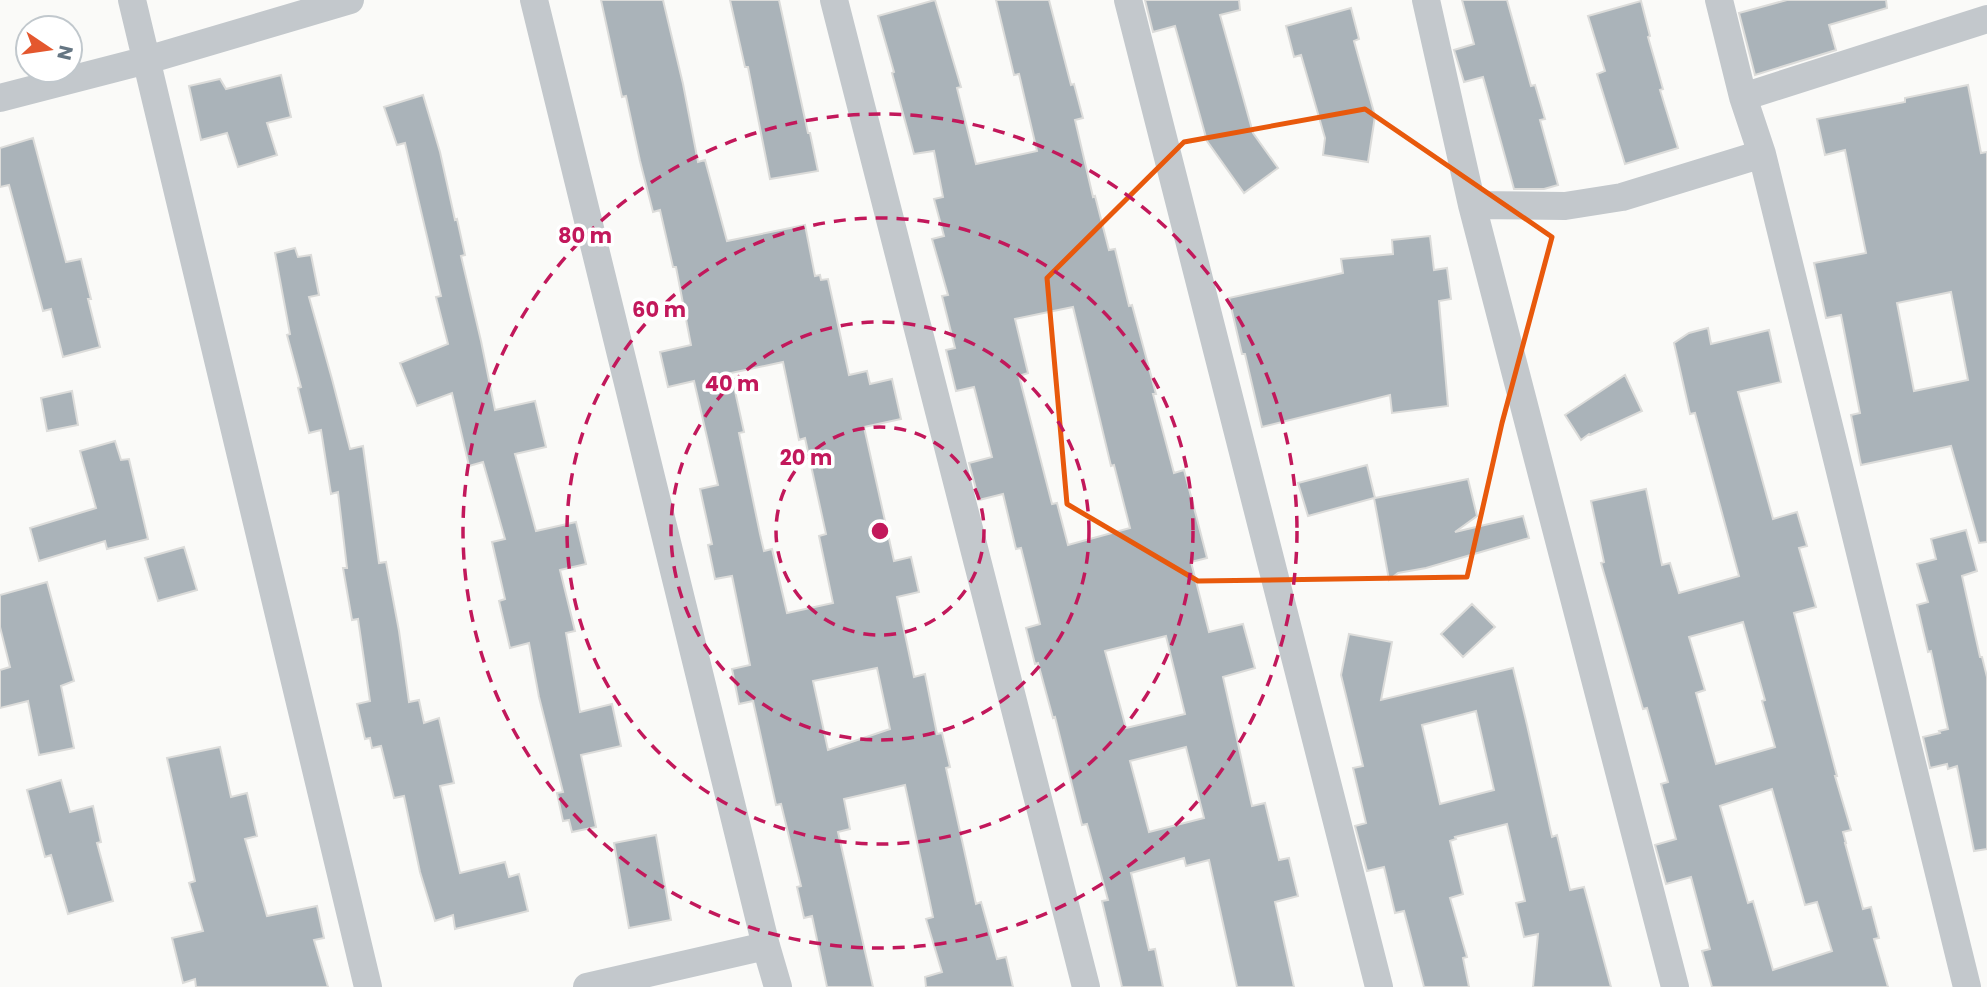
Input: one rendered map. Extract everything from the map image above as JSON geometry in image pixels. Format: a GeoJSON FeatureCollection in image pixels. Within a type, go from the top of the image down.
{"type":"FeatureCollection","features":[{"type":"Feature","properties":{"kind":"street"},"geometry":{"type":"LineString","coordinates":[[132,0],[368,987]]}},
{"type":"Feature","properties":{"kind":"street"},"geometry":{"type":"LineString","coordinates":[[0,98],[147,60],[350,0]]}},
{"type":"Feature","properties":{"kind":"street"},"geometry":{"type":"LineString","coordinates":[[534,0],[778,987]]}},
{"type":"Feature","properties":{"kind":"street"},"geometry":{"type":"LineString","coordinates":[[834,0],[1086,987]]}},
{"type":"Feature","properties":{"kind":"street"},"geometry":{"type":"LineString","coordinates":[[1128,0],[1379,987]]}},
{"type":"Feature","properties":{"kind":"street"},"geometry":{"type":"LineString","coordinates":[[1426,0],[1472,205],[1675,987]]}},
{"type":"Feature","properties":{"kind":"street"},"geometry":{"type":"LineString","coordinates":[[1719,0],[1743,97],[1762,154],[1967,987]]}},
{"type":"Feature","properties":{"kind":"street"},"geometry":{"type":"LineString","coordinates":[[1743,97],[1987,19]]}},
{"type":"Feature","properties":{"kind":"street"},"geometry":{"type":"LineString","coordinates":[[1472,205],[1565,206],[1622,197],[1762,154]]}},
{"type":"Feature","properties":{"kind":"street"},"geometry":{"type":"LineString","coordinates":[[587,987],[766,946]]}},
{"type":"Feature","properties":{"kind":"highlighted area"},"geometry":{"type":"Polygon","coordinates":[[[1365,109],[1552,237],[1502,423],[1467,577],[1198,581],[1067,504],[1047,278],[1184,142],[1365,109]]]}},
{"type":"Feature","properties":{"kind":"building"},"geometry":{"type":"Polygon","coordinates":[[[601,0],[663,0],[698,162],[705,160],[727,241],[805,225],[815,276],[820,275],[821,280],[828,279],[849,375],[867,371],[870,384],[892,379],[901,419],[864,427],[894,561],[911,557],[919,592],[897,597],[914,677],[925,674],[937,734],[942,733],[950,767],[946,768],[976,904],[981,902],[997,959],[1006,957],[1013,987],[926,987],[925,977],[942,972],[926,919],[933,917],[905,785],[844,799],[850,829],[838,832],[873,987],[827,987],[812,916],[804,918],[797,887],[801,886],[781,804],[776,805],[753,701],[739,704],[732,669],[750,665],[732,576],[715,579],[708,545],[712,544],[700,489],[718,485],[694,381],[668,387],[660,352],[691,345],[676,267],[673,267],[660,210],[653,212],[626,96],[622,97],[601,0]],[[783,362],[731,373],[744,432],[739,433],[760,534],[764,551],[772,549],[787,613],[833,603],[819,536],[826,534],[805,438],[799,440],[783,362]],[[877,668],[813,681],[828,750],[890,729],[877,668]]]}},
{"type":"Feature","properties":{"kind":"building"},"geometry":{"type":"Polygon","coordinates":[[[730,0],[779,0],[818,171],[770,179],[748,67],[745,67],[730,0]]]}},
{"type":"Feature","properties":{"kind":"building"},"geometry":{"type":"Polygon","coordinates":[[[935,0],[961,87],[957,88],[976,164],[1037,151],[1019,74],[1014,75],[996,0],[1049,0],[1071,85],[1074,84],[1083,118],[1075,120],[1093,197],[1095,196],[1109,250],[1115,249],[1129,306],[1132,305],[1174,473],[1184,470],[1207,558],[1191,562],[1209,632],[1243,624],[1255,668],[1223,677],[1252,806],[1265,803],[1279,860],[1289,858],[1298,896],[1275,902],[1294,987],[1237,987],[1209,860],[1186,866],[1184,858],[1131,873],[1149,950],[1155,949],[1163,987],[1122,987],[1102,901],[1108,900],[1087,824],[1082,825],[1055,717],[1053,718],[1038,663],[1035,664],[1026,628],[1040,624],[1021,548],[1016,549],[1003,494],[979,500],[969,463],[992,457],[974,387],[956,391],[946,350],[955,348],[942,296],[948,295],[932,239],[944,236],[934,199],[943,197],[934,151],[914,154],[878,16],[935,0]],[[1073,307],[1015,319],[1028,373],[1019,376],[1052,504],[1057,503],[1068,545],[1130,528],[1114,465],[1111,466],[1073,307]],[[1166,636],[1105,651],[1126,728],[1185,714],[1166,636]],[[1186,747],[1130,761],[1149,832],[1204,818],[1186,747]]]}},
{"type":"Feature","properties":{"kind":"building"},"geometry":{"type":"Polygon","coordinates":[[[1145,0],[1239,0],[1240,10],[1220,15],[1253,133],[1278,168],[1244,193],[1207,141],[1175,26],[1153,32],[1145,0]]]}},
{"type":"Feature","properties":{"kind":"building"},"geometry":{"type":"Polygon","coordinates":[[[1462,0],[1507,0],[1531,86],[1535,85],[1545,119],[1540,120],[1558,185],[1544,189],[1514,189],[1483,77],[1464,82],[1454,50],[1474,44],[1462,0]]]}},
{"type":"Feature","properties":{"kind":"building"},"geometry":{"type":"Polygon","coordinates":[[[1787,0],[1886,0],[1887,8],[1829,25],[1836,50],[1755,75],[1739,13],[1787,0]]]}},
{"type":"Feature","properties":{"kind":"building"},"geometry":{"type":"Polygon","coordinates":[[[1641,1],[1663,89],[1660,90],[1678,148],[1625,164],[1597,74],[1605,71],[1588,16],[1641,1]]]}},
{"type":"Feature","properties":{"kind":"building"},"geometry":{"type":"Polygon","coordinates":[[[1351,8],[1359,39],[1354,41],[1375,116],[1368,162],[1323,155],[1325,138],[1301,55],[1294,57],[1286,26],[1351,8]]]}},
{"type":"Feature","properties":{"kind":"building"},"geometry":{"type":"Polygon","coordinates":[[[281,75],[291,117],[267,123],[277,155],[238,167],[227,133],[201,140],[189,86],[220,79],[226,89],[281,75]]]}},
{"type":"Feature","properties":{"kind":"building"},"geometry":{"type":"Polygon","coordinates":[[[1968,85],[1981,153],[1987,152],[1987,542],[1979,543],[1951,446],[1861,465],[1851,415],[1860,413],[1841,315],[1826,318],[1814,263],[1866,253],[1845,150],[1825,155],[1817,119],[1905,102],[1905,98],[1968,85]],[[1951,292],[1897,303],[1914,391],[1968,380],[1951,292]]]}},
{"type":"Feature","properties":{"kind":"building"},"geometry":{"type":"Polygon","coordinates":[[[423,95],[440,152],[455,220],[457,219],[465,255],[461,256],[495,410],[535,401],[546,447],[515,454],[536,531],[576,522],[586,564],[560,570],[575,631],[566,633],[580,712],[612,704],[621,746],[581,755],[596,827],[572,832],[569,820],[563,821],[557,793],[563,792],[539,697],[529,643],[510,648],[499,601],[505,599],[492,542],[505,539],[483,462],[469,466],[452,393],[417,406],[400,363],[448,344],[436,297],[441,296],[405,143],[397,145],[384,107],[423,95]]]}},
{"type":"Feature","properties":{"kind":"building"},"geometry":{"type":"Polygon","coordinates":[[[33,138],[66,262],[81,259],[100,347],[63,357],[51,309],[43,311],[9,185],[0,187],[0,148],[33,138]]]}},
{"type":"Feature","properties":{"kind":"building"},"geometry":{"type":"Polygon","coordinates":[[[1430,236],[1434,270],[1447,268],[1451,299],[1439,301],[1448,406],[1392,413],[1390,395],[1262,427],[1229,298],[1343,273],[1341,259],[1393,254],[1392,240],[1430,236]]]}},
{"type":"Feature","properties":{"kind":"building"},"geometry":{"type":"Polygon","coordinates":[[[295,248],[298,257],[311,255],[319,295],[309,297],[350,449],[363,446],[379,563],[386,562],[409,702],[419,700],[424,723],[439,718],[454,783],[440,786],[460,873],[505,862],[509,877],[519,874],[528,911],[455,929],[453,915],[435,921],[420,872],[404,796],[394,798],[381,746],[372,748],[370,738],[365,739],[357,704],[370,701],[358,619],[352,620],[343,568],[347,568],[338,492],[331,494],[321,430],[309,433],[298,388],[301,387],[287,335],[290,334],[275,253],[295,248]]]}},
{"type":"Feature","properties":{"kind":"building"},"geometry":{"type":"Polygon","coordinates":[[[1708,328],[1711,344],[1769,330],[1781,382],[1738,392],[1773,519],[1797,512],[1807,546],[1799,548],[1816,607],[1794,613],[1851,830],[1843,832],[1845,843],[1863,909],[1871,907],[1879,938],[1874,939],[1888,987],[1712,987],[1702,951],[1710,949],[1691,877],[1666,884],[1655,845],[1676,839],[1661,784],[1668,782],[1647,708],[1643,709],[1601,563],[1604,562],[1591,501],[1646,489],[1662,565],[1670,563],[1679,593],[1739,576],[1695,413],[1690,414],[1674,343],[1689,333],[1708,328]],[[1743,622],[1689,637],[1705,690],[1696,693],[1716,764],[1775,747],[1743,622]],[[1772,789],[1720,806],[1748,903],[1753,901],[1773,970],[1832,951],[1817,902],[1805,905],[1772,789]]]}},
{"type":"Feature","properties":{"kind":"building"},"geometry":{"type":"Polygon","coordinates":[[[1625,375],[1642,411],[1581,440],[1565,415],[1625,375]]]}},
{"type":"Feature","properties":{"kind":"building"},"geometry":{"type":"Polygon","coordinates":[[[72,391],[78,425],[47,431],[41,398],[72,391]]]}},
{"type":"Feature","properties":{"kind":"building"},"geometry":{"type":"Polygon","coordinates":[[[115,441],[121,460],[129,459],[148,539],[107,549],[105,541],[39,561],[30,528],[96,508],[80,451],[115,441]]]}},
{"type":"Feature","properties":{"kind":"building"},"geometry":{"type":"Polygon","coordinates":[[[1367,465],[1375,498],[1468,479],[1477,516],[1455,532],[1523,516],[1529,538],[1426,568],[1398,573],[1389,580],[1374,498],[1308,516],[1298,483],[1367,465]]]}},
{"type":"Feature","properties":{"kind":"building"},"geometry":{"type":"Polygon","coordinates":[[[1966,530],[1977,571],[1962,576],[1987,677],[1987,849],[1974,851],[1957,766],[1948,769],[1947,764],[1930,768],[1923,737],[1948,729],[1931,651],[1928,652],[1917,605],[1928,602],[1917,564],[1936,559],[1931,539],[1966,530]]]}},
{"type":"Feature","properties":{"kind":"building"},"geometry":{"type":"Polygon","coordinates":[[[184,547],[197,590],[158,601],[145,558],[184,547]]]}},
{"type":"Feature","properties":{"kind":"building"},"geometry":{"type":"Polygon","coordinates":[[[47,582],[74,681],[61,686],[74,748],[39,755],[28,701],[0,708],[0,670],[10,667],[0,627],[0,595],[47,582]]]}},
{"type":"Feature","properties":{"kind":"building"},"geometry":{"type":"Polygon","coordinates":[[[1472,604],[1495,627],[1463,657],[1441,634],[1472,604]]]}},
{"type":"Feature","properties":{"kind":"building"},"geometry":{"type":"Polygon","coordinates":[[[1349,634],[1392,642],[1381,700],[1513,668],[1552,837],[1557,835],[1570,890],[1584,887],[1611,987],[1533,987],[1538,934],[1524,937],[1516,903],[1525,901],[1507,824],[1455,837],[1456,839],[1450,841],[1463,894],[1450,898],[1467,957],[1463,958],[1469,987],[1424,987],[1404,911],[1395,913],[1384,867],[1367,871],[1355,826],[1366,823],[1353,768],[1363,766],[1341,675],[1349,634]],[[1476,711],[1422,725],[1440,804],[1494,790],[1476,711]]]}},
{"type":"Feature","properties":{"kind":"building"},"geometry":{"type":"Polygon","coordinates":[[[220,747],[231,797],[247,793],[257,836],[245,839],[267,916],[317,906],[324,938],[314,940],[328,987],[196,987],[195,979],[183,983],[172,938],[203,931],[189,883],[195,881],[167,758],[220,747]]]}},
{"type":"Feature","properties":{"kind":"building"},"geometry":{"type":"Polygon","coordinates":[[[61,780],[70,812],[93,806],[101,842],[97,843],[113,901],[68,914],[51,855],[45,857],[27,790],[61,780]]]}},
{"type":"Feature","properties":{"kind":"building"},"geometry":{"type":"Polygon","coordinates":[[[656,835],[671,920],[629,928],[614,843],[656,835]]]}}]}
